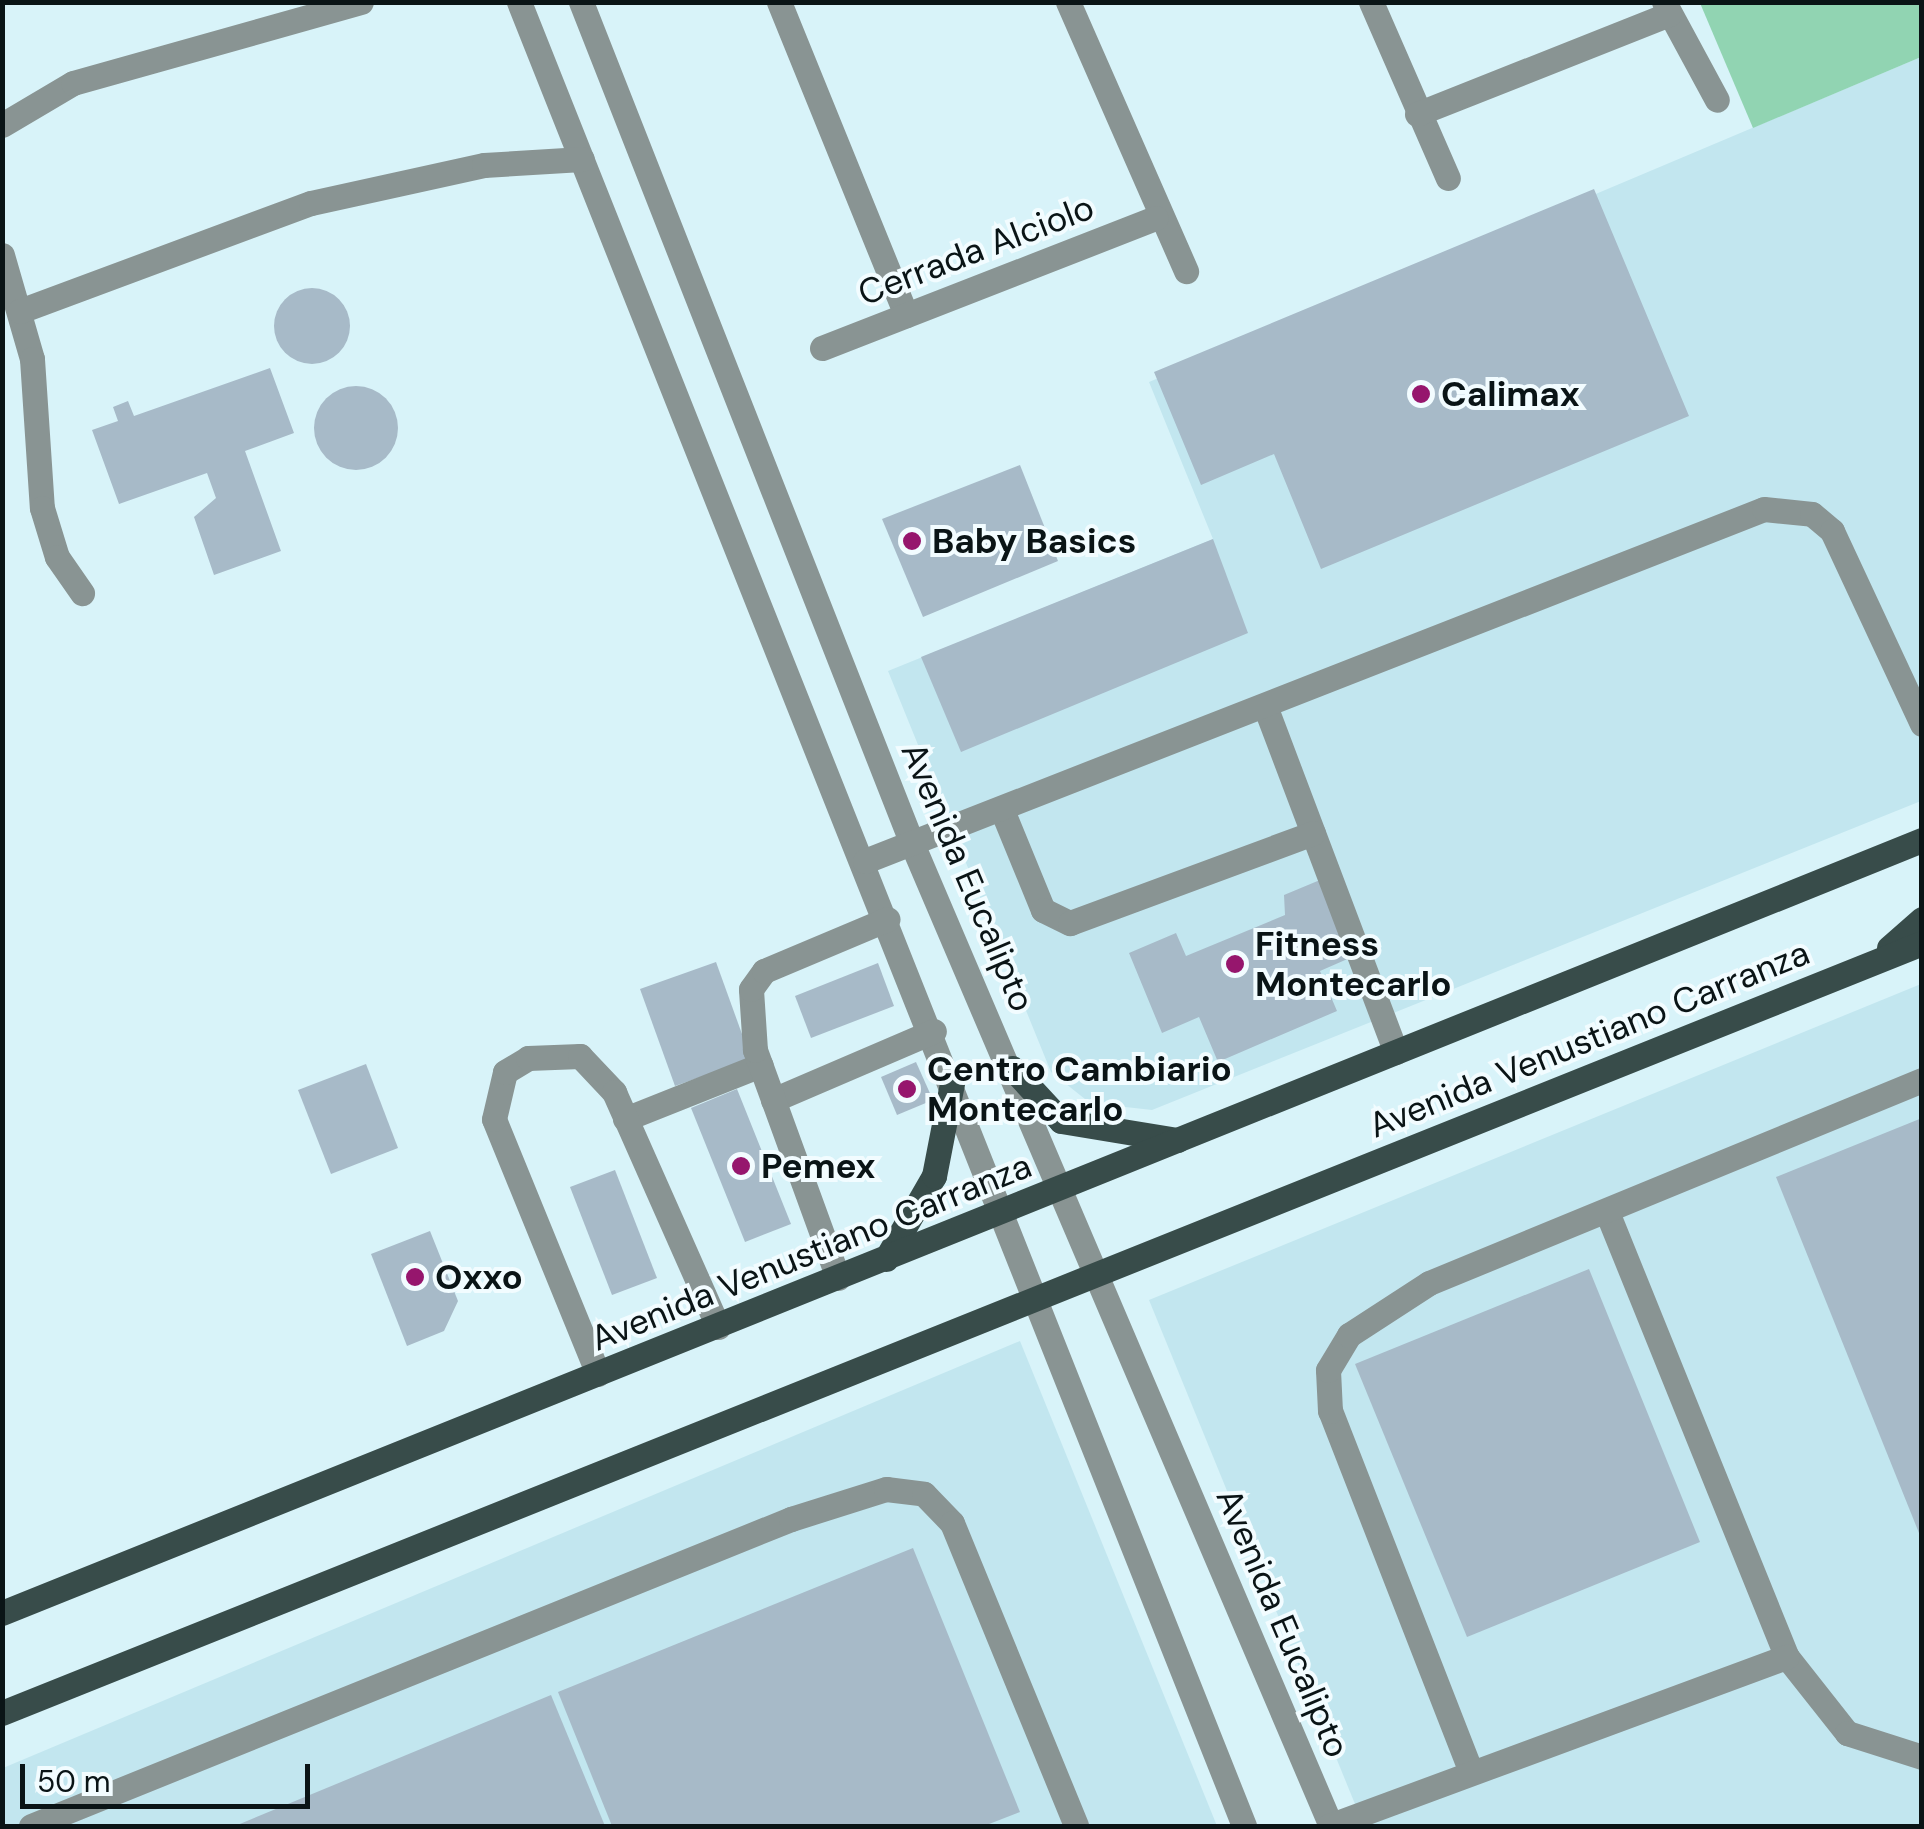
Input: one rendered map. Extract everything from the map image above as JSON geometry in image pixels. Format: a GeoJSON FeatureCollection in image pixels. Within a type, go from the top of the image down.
{"type":"FeatureCollection","features":[{"type":"Feature","properties":{"kind":"main road","name":"Avenida Venustiano Carranza"},"geometry":{"type":"LineString","coordinates":[[2,1613],[1922,840]]}},
{"type":"Feature","properties":{"kind":"main road"},"geometry":{"type":"LineString","coordinates":[[1874,962],[1922,919]]}},
{"type":"Feature","properties":{"kind":"main road","name":"Avenida Venustiano Carranza"},"geometry":{"type":"LineString","coordinates":[[2,1714],[1033,1302],[1102,1278],[1922,942]]}},
{"type":"Feature","properties":{"kind":"main road"},"geometry":{"type":"LineString","coordinates":[[1012,1068],[1061,1120],[1182,1141]]}},
{"type":"Feature","properties":{"kind":"main road"},"geometry":{"type":"LineString","coordinates":[[886,1260],[934,1176],[952,1078]]}},
{"type":"Feature","properties":{"kind":"street"},"geometry":{"type":"LineString","coordinates":[[2,125],[72,83],[361,2]]}},
{"type":"Feature","properties":{"kind":"street"},"geometry":{"type":"LineString","coordinates":[[518,2],[934,1031],[998,1214],[1244,1826]]}},
{"type":"Feature","properties":{"kind":"street","name":"Avenida Eucalipto"},"geometry":{"type":"LineString","coordinates":[[582,2],[913,846],[1064,1188],[1330,1826]]}},
{"type":"Feature","properties":{"kind":"street"},"geometry":{"type":"LineString","coordinates":[[779,2],[906,315]]}},
{"type":"Feature","properties":{"kind":"street"},"geometry":{"type":"LineString","coordinates":[[1068,2],[1156,218],[1186,271]]}},
{"type":"Feature","properties":{"kind":"street"},"geometry":{"type":"LineString","coordinates":[[1371,2],[1448,178]]}},
{"type":"Feature","properties":{"kind":"street"},"geometry":{"type":"LineString","coordinates":[[1417,114],[1666,8],[1717,100]]}},
{"type":"Feature","properties":{"kind":"street"},"geometry":{"type":"LineString","coordinates":[[20,310],[311,203],[484,165],[582,159]]}},
{"type":"Feature","properties":{"kind":"street","name":"Cerrada Alciolo"},"geometry":{"type":"LineString","coordinates":[[822,348],[1156,218]]}},
{"type":"Feature","properties":{"kind":"street"},"geometry":{"type":"LineString","coordinates":[[2,255],[32,359],[42,508],[57,557],[82,592]]}},
{"type":"Feature","properties":{"kind":"street"},"geometry":{"type":"LineString","coordinates":[[865,861],[913,846],[1739,514],[1788,508],[1812,514],[1848,555],[1922,724]]}},
{"type":"Feature","properties":{"kind":"street"},"geometry":{"type":"LineString","coordinates":[[1265,706],[1396,1052]]}},
{"type":"Feature","properties":{"kind":"street"},"geometry":{"type":"LineString","coordinates":[[1002,810],[1043,910],[1070,923],[1313,833]]}},
{"type":"Feature","properties":{"kind":"street"},"geometry":{"type":"LineString","coordinates":[[838,1278],[773,1100],[748,1016],[764,970],[888,918]]}},
{"type":"Feature","properties":{"kind":"street"},"geometry":{"type":"LineString","coordinates":[[773,1100],[934,1031]]}},
{"type":"Feature","properties":{"kind":"street"},"geometry":{"type":"LineString","coordinates":[[598,1374],[494,1120],[496,1090],[505,1072],[561,1051],[599,1071],[625,1119],[718,1327]]}},
{"type":"Feature","properties":{"kind":"street"},"geometry":{"type":"LineString","coordinates":[[625,1119],[761,1065]]}},
{"type":"Feature","properties":{"kind":"street"},"geometry":{"type":"LineString","coordinates":[[1470,1772],[1330,1411],[1328,1370],[1379,1310],[1922,1080]]}},
{"type":"Feature","properties":{"kind":"street"},"geometry":{"type":"LineString","coordinates":[[1607,1212],[1787,1657],[1847,1734],[1922,1757]]}},
{"type":"Feature","properties":{"kind":"street"},"geometry":{"type":"LineString","coordinates":[[32,1826],[791,1519],[886,1490],[924,1494],[952,1523],[1076,1826]]}},
{"type":"Feature","properties":{"kind":"street"},"geometry":{"type":"LineString","coordinates":[[1330,1826],[1787,1657]]}},
{"type":"Feature","properties":{"kind":"shaded area"},"geometry":{"type":"Polygon","coordinates":[[[1921,57],[1921,801],[1152,1110],[1090,1103],[1051,1072],[888,671],[1213,539],[1149,382],[1921,57]]]}},
{"type":"Feature","properties":{"kind":"shaded area"},"geometry":{"type":"Polygon","coordinates":[[[1921,984],[1921,1826],[1364,1826],[1149,1300],[1921,984]]]}},
{"type":"Feature","properties":{"kind":"shaded area"},"geometry":{"type":"Polygon","coordinates":[[[1020,1341],[1217,1826],[3,1826],[3,1768],[1020,1341]]]}},
{"type":"Feature","properties":{"kind":"green space"},"geometry":{"type":"Polygon","coordinates":[[[1700,3],[1921,3],[1921,57],[1753,128],[1700,3]]]}},
{"type":"Feature","properties":{"kind":"building","name":"Calimax"},"geometry":{"type":"Polygon","coordinates":[[[1594,189],[1689,416],[1321,569],[1274,454],[1201,485],[1154,372],[1594,189]]]}},
{"type":"Feature","properties":{"kind":"building"},"geometry":{"type":"Polygon","coordinates":[[[312,288],[339,299],[350,326],[339,353],[312,364],[285,353],[274,326],[285,299],[312,288]]]}},
{"type":"Feature","properties":{"kind":"building"},"geometry":{"type":"Polygon","coordinates":[[[270,368],[294,433],[245,451],[281,551],[214,575],[194,517],[216,498],[207,473],[119,504],[92,430],[118,421],[113,407],[128,401],[134,416],[270,368]]]}},
{"type":"Feature","properties":{"kind":"building"},"geometry":{"type":"Polygon","coordinates":[[[356,386],[372,389],[386,398],[395,412],[395,444],[386,458],[372,467],[356,470],[340,467],[326,458],[317,444],[314,428],[317,412],[326,398],[340,389],[356,386]]]}},
{"type":"Feature","properties":{"kind":"building"},"geometry":{"type":"Polygon","coordinates":[[[1020,465],[1058,561],[923,617],[882,519],[1020,465]]]}},
{"type":"Feature","properties":{"kind":"building"},"geometry":{"type":"Polygon","coordinates":[[[1213,539],[1248,633],[961,752],[921,657],[1213,539]]]}},
{"type":"Feature","properties":{"kind":"building","name":"Fitness Montecarlo"},"geometry":{"type":"Polygon","coordinates":[[[1320,880],[1352,957],[1320,971],[1337,1011],[1218,1062],[1199,1017],[1162,1033],[1129,953],[1176,933],[1186,956],[1285,915],[1284,895],[1320,880]]]}},
{"type":"Feature","properties":{"kind":"building"},"geometry":{"type":"Polygon","coordinates":[[[716,962],[751,1059],[675,1086],[640,989],[716,962]]]}},
{"type":"Feature","properties":{"kind":"building"},"geometry":{"type":"Polygon","coordinates":[[[878,963],[894,1006],[811,1038],[795,996],[878,963]]]}},
{"type":"Feature","properties":{"kind":"building","name":"Centro Cambiario Montecarlo"},"geometry":{"type":"Polygon","coordinates":[[[916,1062],[933,1100],[897,1115],[881,1077],[916,1062]]]}},
{"type":"Feature","properties":{"kind":"building"},"geometry":{"type":"Polygon","coordinates":[[[366,1064],[398,1148],[331,1174],[298,1090],[366,1064]]]}},
{"type":"Feature","properties":{"kind":"building","name":"Pemex"},"geometry":{"type":"Polygon","coordinates":[[[737,1089],[791,1224],[745,1242],[691,1108],[737,1089]]]}},
{"type":"Feature","properties":{"kind":"building"},"geometry":{"type":"Polygon","coordinates":[[[1922,1118],[1922,1538],[1921,1538],[1776,1177],[1922,1118]]]}},
{"type":"Feature","properties":{"kind":"building"},"geometry":{"type":"Polygon","coordinates":[[[615,1170],[657,1278],[612,1295],[570,1187],[615,1170]]]}},
{"type":"Feature","properties":{"kind":"building","name":"Oxxo"},"geometry":{"type":"Polygon","coordinates":[[[430,1231],[458,1301],[444,1331],[407,1346],[371,1254],[430,1231]]]}},
{"type":"Feature","properties":{"kind":"building"},"geometry":{"type":"Polygon","coordinates":[[[1589,1269],[1700,1542],[1467,1637],[1355,1364],[1589,1269]]]}},
{"type":"Feature","properties":{"kind":"building"},"geometry":{"type":"Polygon","coordinates":[[[913,1548],[1020,1812],[984,1826],[612,1826],[558,1692],[913,1548]]]}},
{"type":"Feature","properties":{"kind":"building"},"geometry":{"type":"Polygon","coordinates":[[[551,1695],[605,1826],[235,1826],[551,1695]]]}},
{"type":"Feature","properties":{"kind":"place","name":"Calimax"},"geometry":{"type":"Point","coordinates":[1421,394]}},
{"type":"Feature","properties":{"kind":"place","name":"Baby Basics"},"geometry":{"type":"Point","coordinates":[912,541]}},
{"type":"Feature","properties":{"kind":"place","name":"Fitness Montecarlo"},"geometry":{"type":"Point","coordinates":[1235,964]}},
{"type":"Feature","properties":{"kind":"place","name":"Centro Cambiario Montecarlo"},"geometry":{"type":"Point","coordinates":[907,1089]}},
{"type":"Feature","properties":{"kind":"place","name":"Pemex"},"geometry":{"type":"Point","coordinates":[741,1166]}},
{"type":"Feature","properties":{"kind":"place","name":"Oxxo"},"geometry":{"type":"Point","coordinates":[415,1277]}}]}
